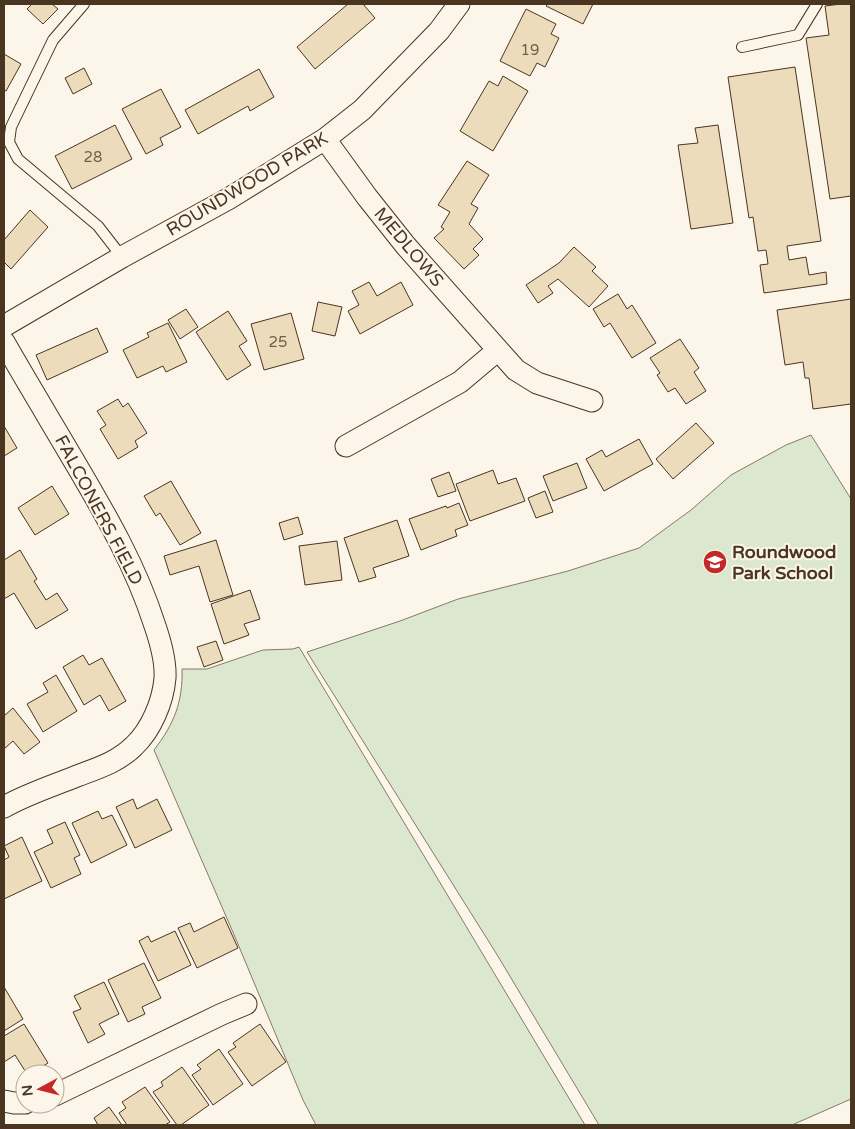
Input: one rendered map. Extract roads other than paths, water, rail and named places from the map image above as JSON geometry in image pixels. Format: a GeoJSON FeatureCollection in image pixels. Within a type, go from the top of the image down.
{"type":"FeatureCollection","features":[{"type":"Feature","properties":{"kind":"street","name":"ROUNDWOOD PARK"},"geometry":{"type":"LineString","coordinates":[[4,326],[122,257],[228,199],[325,139],[362,110],[439,31],[459,4]]}},
{"type":"Feature","properties":{"kind":"street","name":"MEDLOWS"},"geometry":{"type":"LineString","coordinates":[[325,139],[367,197],[406,246],[516,370],[537,383],[592,401]]}},
{"type":"Feature","properties":{"kind":"street","name":"FALCONERS FIELD"},"geometry":{"type":"LineString","coordinates":[[4,342],[98,501],[126,553],[149,608],[160,643],[165,678],[162,696],[150,724],[136,745],[123,756],[106,765],[20,798],[4,807]]}},
{"type":"Feature","properties":{"kind":"street"},"geometry":{"type":"LineString","coordinates":[[346,446],[460,382],[498,350]]}},
{"type":"Feature","properties":{"kind":"street"},"geometry":{"type":"LineString","coordinates":[[65,1090],[246,1004]]}},
{"type":"Feature","properties":{"kind":"lane"},"geometry":{"type":"LineString","coordinates":[[84,4],[53,40],[11,127],[9,142],[18,159],[98,226],[122,257]]}},
{"type":"Feature","properties":{"kind":"lane"},"geometry":{"type":"LineString","coordinates":[[742,47],[798,35],[817,4]]}},
{"type":"Feature","properties":{"kind":"place","name":"Roundwood Park School"},"geometry":{"type":"Point","coordinates":[715,562]}}]}
